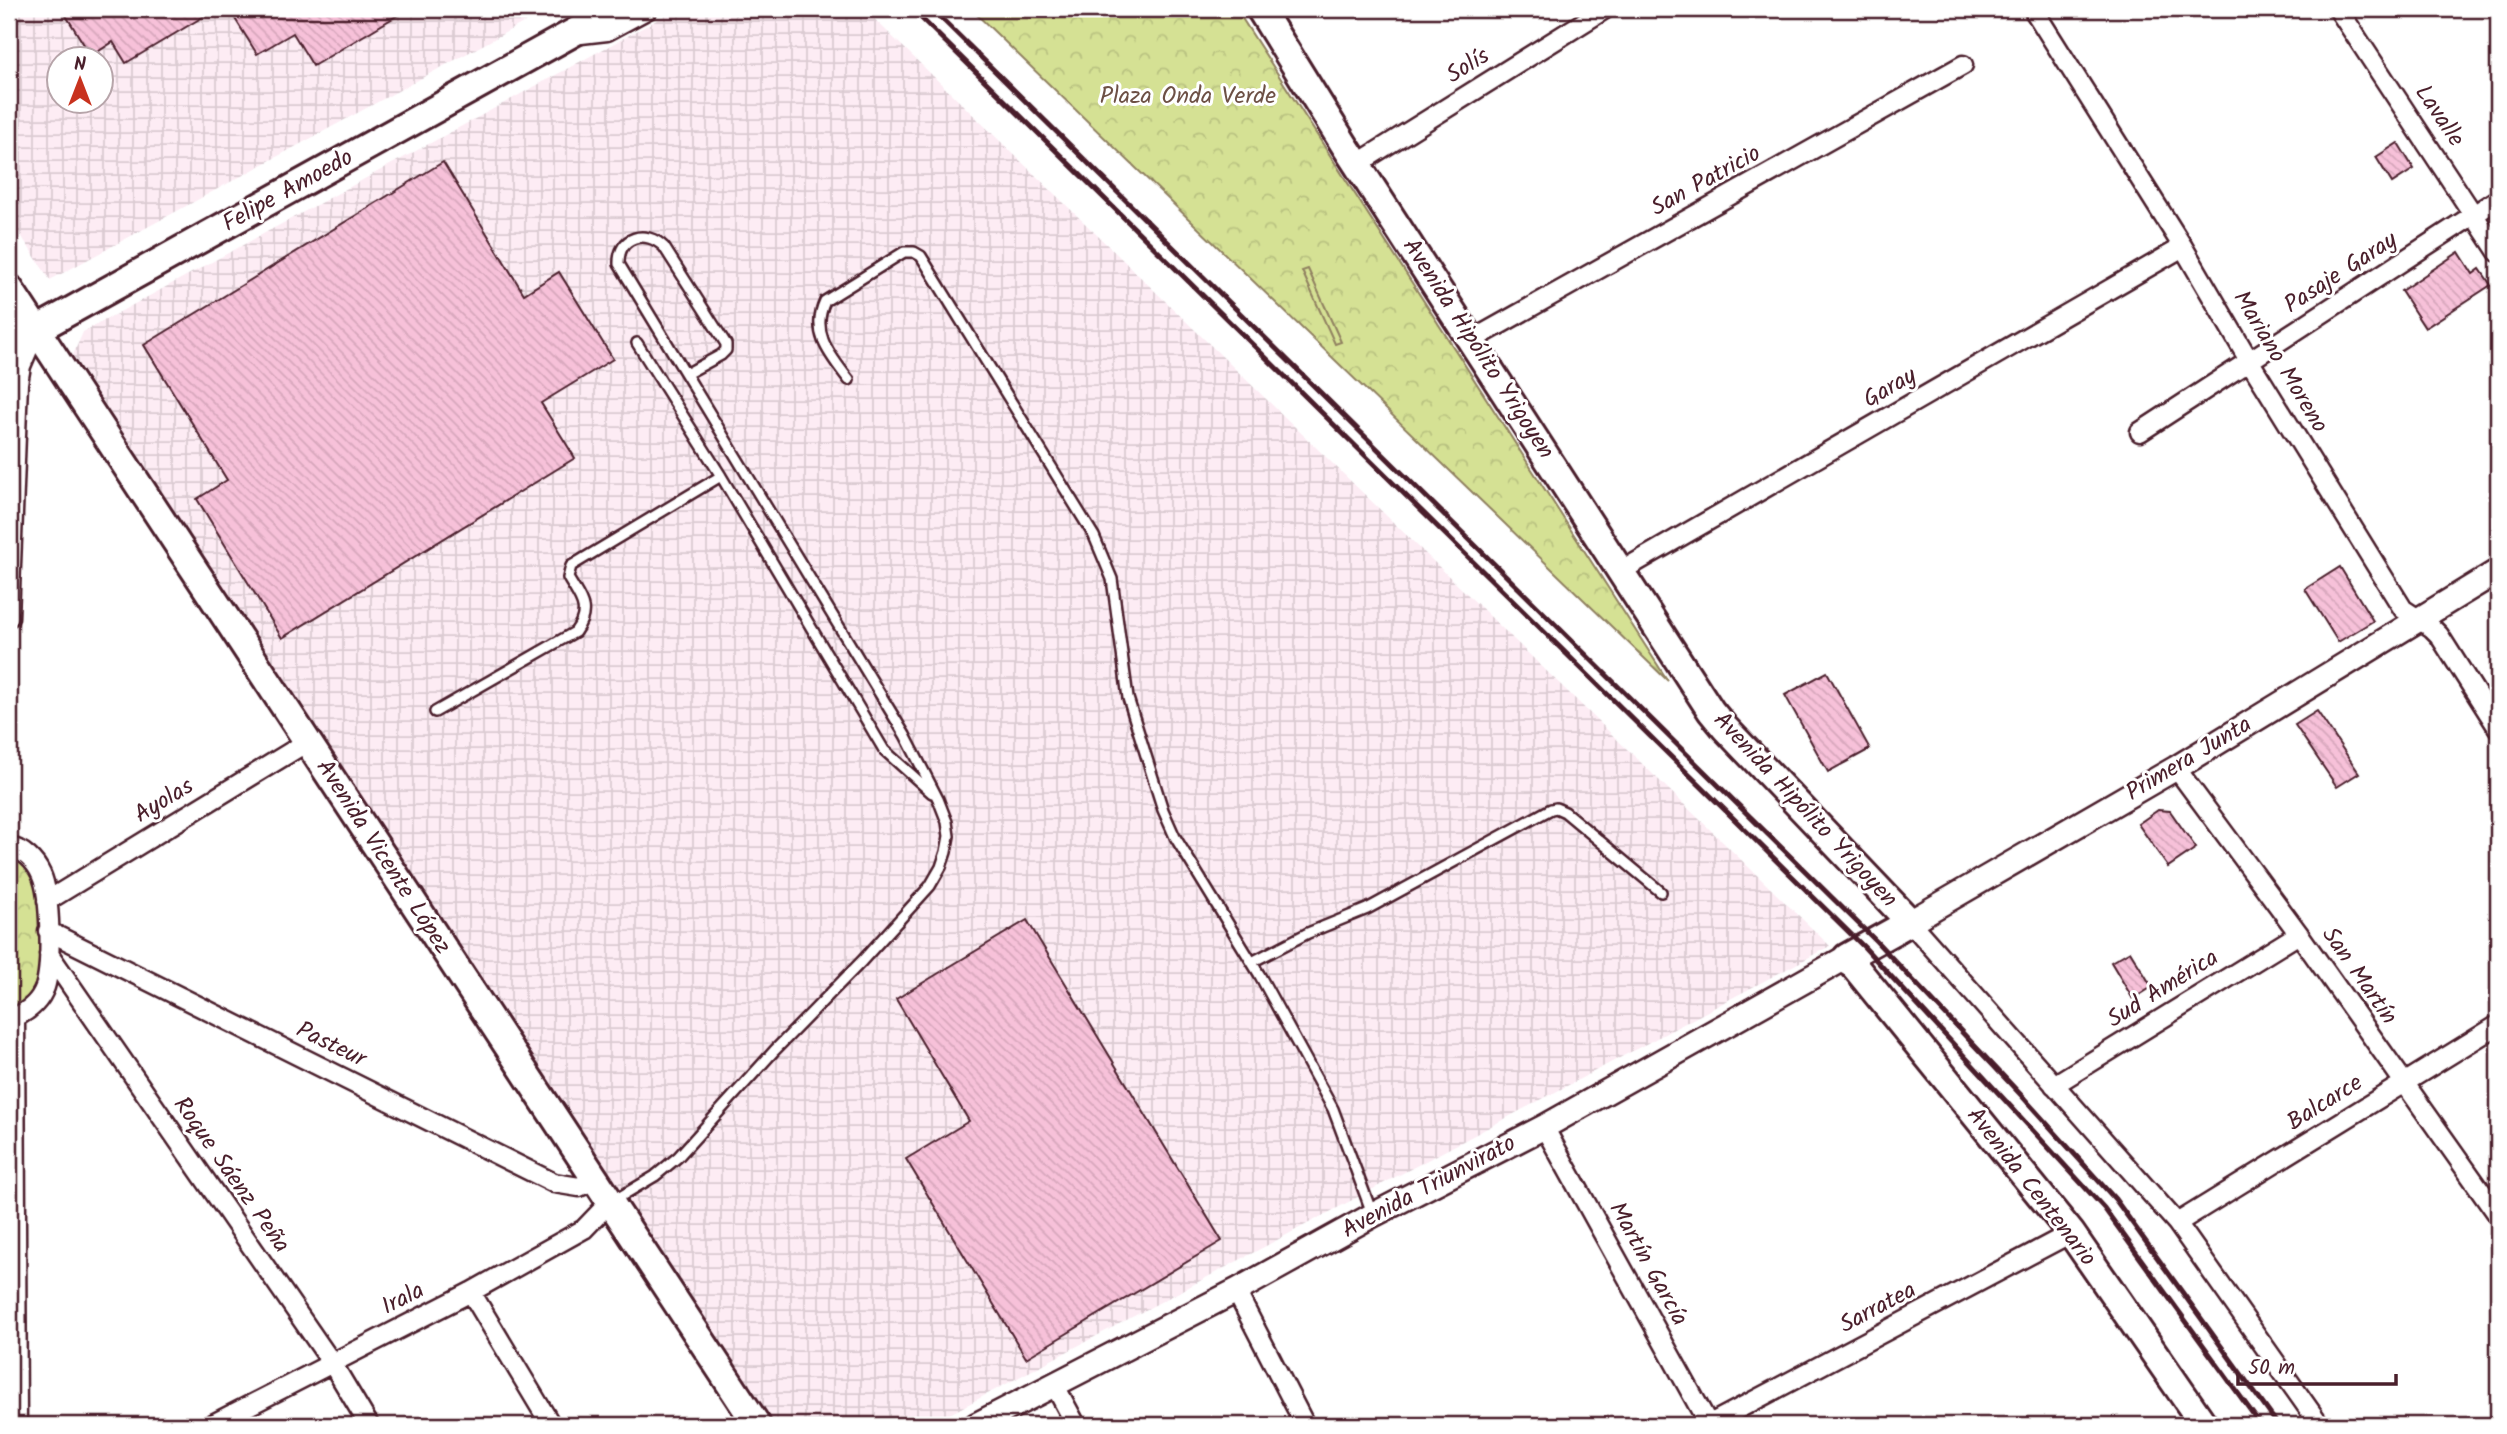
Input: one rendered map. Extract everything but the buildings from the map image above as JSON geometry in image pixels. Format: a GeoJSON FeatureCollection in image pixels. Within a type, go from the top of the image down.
{"type":"FeatureCollection","features":[{"type":"Feature","properties":{"kind":"main road","name":"Felipe Amoedo"},"geometry":{"type":"LineString","coordinates":[[9,345],[616,9]]}},
{"type":"Feature","properties":{"kind":"main road","name":"Avenida Hipólito Yrigoyen"},"geometry":{"type":"LineString","coordinates":[[1260,9],[1357,164],[1724,727],[1910,922]]}},
{"type":"Feature","properties":{"kind":"main road","name":"Avenida Vicente López"},"geometry":{"type":"LineString","coordinates":[[9,288],[757,1425]]}},
{"type":"Feature","properties":{"kind":"main road","name":"Primera Junta"},"geometry":{"type":"LineString","coordinates":[[1876,941],[1910,922]]}},
{"type":"Feature","properties":{"kind":"main road","name":"Avenida Triunvirato"},"geometry":{"type":"LineString","coordinates":[[1847,957],[1876,941]]}},
{"type":"Feature","properties":{"kind":"main road","name":"Avenida Centenario"},"geometry":{"type":"LineString","coordinates":[[1847,957],[2071,1233],[2204,1425]]}},
{"type":"Feature","properties":{"kind":"street","name":"Felipe Amoedo"},"geometry":{"type":"LineString","coordinates":[[567,35],[589,9]]}},
{"type":"Feature","properties":{"kind":"street","name":"Felipe Amoedo"},"geometry":{"type":"LineString","coordinates":[[567,35],[607,31],[648,9]]}},
{"type":"Feature","properties":{"kind":"street","name":"Solís"},"geometry":{"type":"LineString","coordinates":[[1357,164],[1605,9]]}},
{"type":"Feature","properties":{"kind":"street","name":"Mariano Moreno"},"geometry":{"type":"LineString","coordinates":[[2033,9],[2183,247],[2250,362],[2403,609],[2439,635],[2498,728]]}},
{"type":"Feature","properties":{"kind":"street","name":"Lavalle"},"geometry":{"type":"LineString","coordinates":[[2338,9],[2498,252]]}},
{"type":"Feature","properties":{"kind":"street","name":"San Patricio"},"geometry":{"type":"LineString","coordinates":[[1472,340],[1963,65]]}},
{"type":"Feature","properties":{"kind":"street","name":"Pasaje Garay"},"geometry":{"type":"LineString","coordinates":[[2140,432],[2498,200]]}},
{"type":"Feature","properties":{"kind":"street","name":"Garay"},"geometry":{"type":"LineString","coordinates":[[1622,571],[2183,247]]}},
{"type":"Feature","properties":{"kind":"street"},"geometry":{"type":"LineString","coordinates":[[9,617],[18,383],[21,366],[36,331]]}},
{"type":"Feature","properties":{"kind":"street","name":"Primera Junta"},"geometry":{"type":"LineString","coordinates":[[1910,922],[2176,768],[2498,571]]}},
{"type":"Feature","properties":{"kind":"street","name":"Ayolas"},"geometry":{"type":"LineString","coordinates":[[47,901],[307,742]]}},
{"type":"Feature","properties":{"kind":"street","name":"San Martín"},"geometry":{"type":"LineString","coordinates":[[2176,768],[2299,934],[2498,1215]]}},
{"type":"Feature","properties":{"kind":"street"},"geometry":{"type":"LineString","coordinates":[[9,847],[24,853],[34,862],[41,874],[47,901],[49,954],[44,989],[27,1012],[12,1016],[17,1425]]}},
{"type":"Feature","properties":{"kind":"street","name":"Avenida Hipólito Yrigoyen"},"geometry":{"type":"LineString","coordinates":[[1910,922],[2177,1223],[2320,1425]]}},
{"type":"Feature","properties":{"kind":"street","name":"Pasteur"},"geometry":{"type":"LineString","coordinates":[[48,931],[554,1183],[579,1187],[594,1180]]}},
{"type":"Feature","properties":{"kind":"street","name":"Sud América"},"geometry":{"type":"LineString","coordinates":[[2054,1086],[2299,934]]}},
{"type":"Feature","properties":{"kind":"street","name":"Roque Sáenz Peña"},"geometry":{"type":"LineString","coordinates":[[49,954],[332,1363],[369,1425]]}},
{"type":"Feature","properties":{"kind":"street","name":"Avenida Triunvirato"},"geometry":{"type":"LineString","coordinates":[[976,1425],[1236,1291],[1373,1215],[1544,1127],[1847,957]]}},
{"type":"Feature","properties":{"kind":"street","name":"Balcarce"},"geometry":{"type":"LineString","coordinates":[[2177,1223],[2498,1025]]}},
{"type":"Feature","properties":{"kind":"street","name":"Martín García"},"geometry":{"type":"LineString","coordinates":[[1544,1127],[1708,1425]]}},
{"type":"Feature","properties":{"kind":"street","name":"Irala"},"geometry":{"type":"LineString","coordinates":[[211,1425],[471,1292],[584,1229],[610,1203]]}},
{"type":"Feature","properties":{"kind":"street","name":"Sarratea"},"geometry":{"type":"LineString","coordinates":[[1708,1425],[2071,1233]]}},
{"type":"Feature","properties":{"kind":"street"},"geometry":{"type":"LineString","coordinates":[[1236,1291],[1305,1425]]}},
{"type":"Feature","properties":{"kind":"street"},"geometry":{"type":"LineString","coordinates":[[471,1292],[551,1425]]}},
{"type":"Feature","properties":{"kind":"street"},"geometry":{"type":"LineString","coordinates":[[1054,1384],[1076,1425]]}},
{"type":"Feature","properties":{"kind":"lane"},"geometry":{"type":"LineString","coordinates":[[610,1203],[678,1157],[774,1051],[862,961],[930,886],[941,867],[949,835],[938,799],[905,735],[619,264],[621,249],[640,236],[650,237],[664,247],[726,344],[726,350],[721,355],[686,374]]}},
{"type":"Feature","properties":{"kind":"lane"},"geometry":{"type":"LineString","coordinates":[[849,380],[820,337],[819,326],[824,301],[904,252],[914,252],[921,256],[1105,558],[1116,604],[1128,698],[1154,788],[1175,837],[1252,962],[1333,1109],[1373,1215]]}},
{"type":"Feature","properties":{"kind":"lane"},"geometry":{"type":"LineString","coordinates":[[637,343],[721,476],[884,750],[938,799]]}},
{"type":"Feature","properties":{"kind":"lane"},"geometry":{"type":"LineString","coordinates":[[435,712],[575,632],[585,611],[568,578],[571,566],[721,476]]}},
{"type":"Feature","properties":{"kind":"lane"},"geometry":{"type":"LineString","coordinates":[[1252,962],[1308,933],[1367,909],[1550,808],[1565,812],[1661,892]]}},
{"type":"Feature","properties":{"kind":"shaded area"},"geometry":{"type":"Polygon","coordinates":[[[9,9],[549,9],[50,280],[9,217],[9,9]]]}},
{"type":"Feature","properties":{"kind":"shaded area"},"geometry":{"type":"Polygon","coordinates":[[[677,9],[864,9],[1830,946],[929,1425],[768,1425],[73,355],[83,332],[677,9]]]}},
{"type":"Feature","properties":{"kind":"green space","name":"Plaza Onda Verde"},"geometry":{"type":"Polygon","coordinates":[[[971,9],[1236,9],[1668,681],[971,9]]]}},
{"type":"Feature","properties":{"kind":"green space"},"geometry":{"type":"Polygon","coordinates":[[[1308,269],[1341,342],[1335,344],[1302,271],[1308,269]]]}},
{"type":"Feature","properties":{"kind":"green space"},"geometry":{"type":"Polygon","coordinates":[[[9,857],[23,865],[30,873],[38,897],[42,930],[42,963],[37,987],[31,998],[15,1010],[9,1008],[9,857]]]}},
{"type":"Feature","properties":{"kind":"railway"},"geometry":{"type":"LineString","coordinates":[[912,9],[1865,948],[2104,1208],[2261,1425]]}},
{"type":"Feature","properties":{"kind":"railway"},"geometry":{"type":"LineString","coordinates":[[932,9],[1876,941],[2115,1199],[2278,1425]]}}]}
